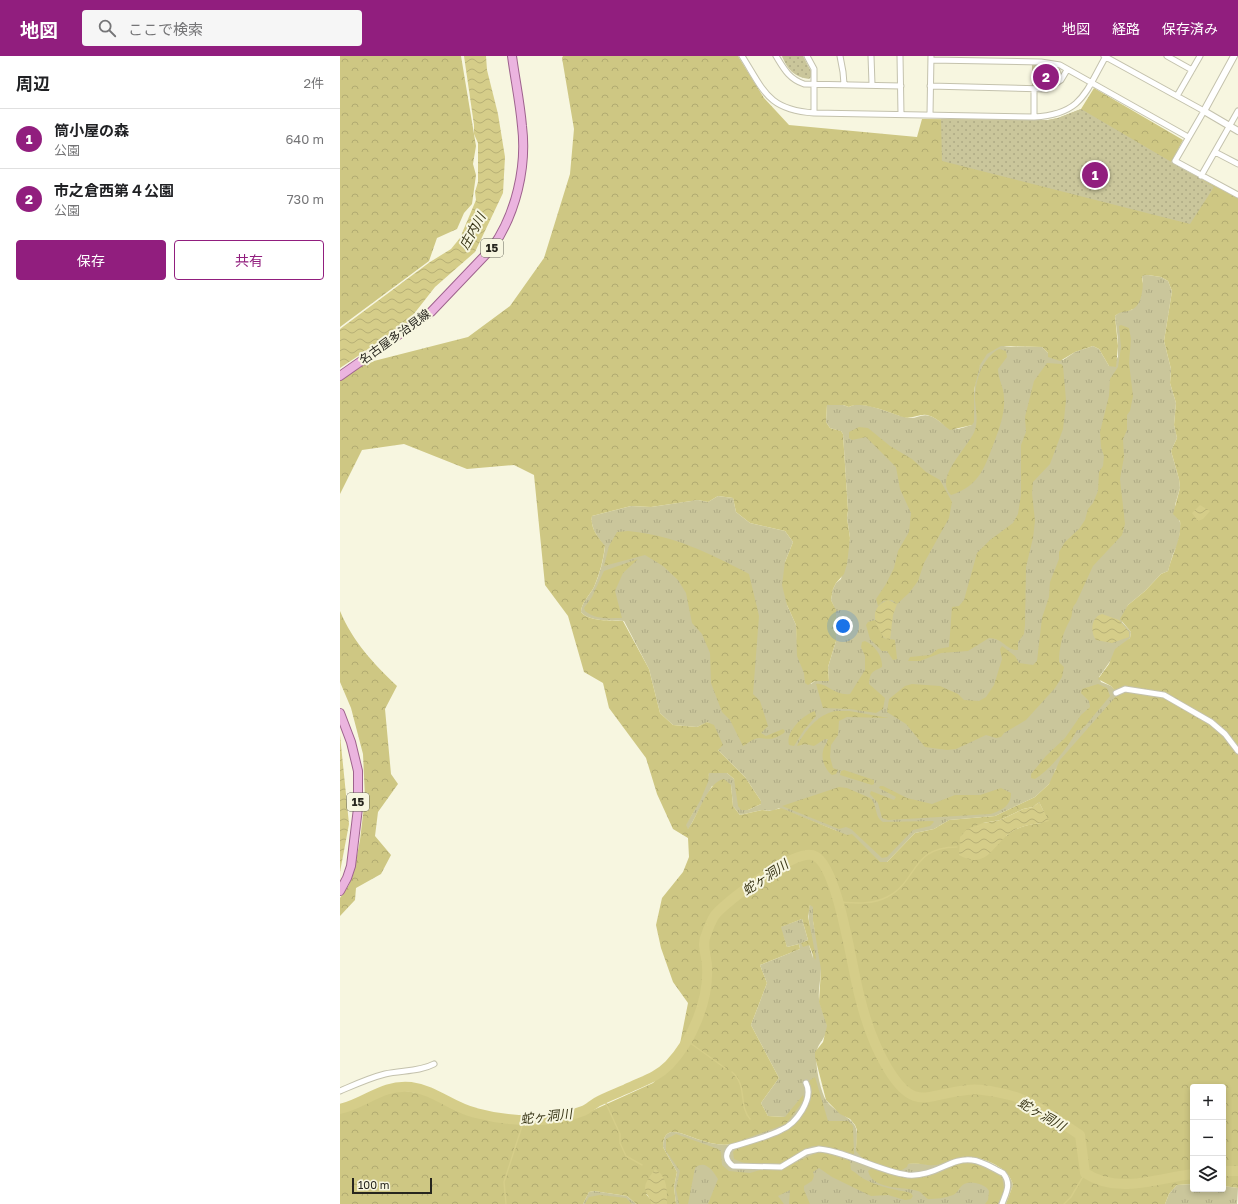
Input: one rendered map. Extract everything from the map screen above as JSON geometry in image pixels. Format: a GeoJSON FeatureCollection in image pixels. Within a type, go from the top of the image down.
{"type":"FeatureCollection","features":[{"type":"Feature","properties":{"kind":"main road","name":"名古屋多治見線"},"geometry":{"type":"LineString","coordinates":[[340,376],[431,312],[492,248],[500,237],[510,217],[519,184],[523,148],[522,127],[512,56]]}},
{"type":"Feature","properties":{"kind":"main road","name":"15"},"geometry":{"type":"LineString","coordinates":[[340,713],[354,754],[359,789],[351,866],[340,891]]}},
{"type":"Feature","properties":{"kind":"street"},"geometry":{"type":"LineString","coordinates":[[742,56],[767,96],[774,102],[794,111],[814,113],[1034,117],[1058,114],[1068,110],[1085,95],[1105,56],[1238,131]]}},
{"type":"Feature","properties":{"kind":"street"},"geometry":{"type":"LineString","coordinates":[[776,56],[787,74],[795,81],[804,84],[872,84],[901,86]]}},
{"type":"Feature","properties":{"kind":"street"},"geometry":{"type":"LineString","coordinates":[[807,56],[814,69],[814,113]]}},
{"type":"Feature","properties":{"kind":"street"},"geometry":{"type":"LineString","coordinates":[[840,56],[844,84]]}},
{"type":"Feature","properties":{"kind":"street"},"geometry":{"type":"LineString","coordinates":[[871,56],[872,84]]}},
{"type":"Feature","properties":{"kind":"street"},"geometry":{"type":"LineString","coordinates":[[900,56],[901,114]]}},
{"type":"Feature","properties":{"kind":"street"},"geometry":{"type":"LineString","coordinates":[[1167,56],[1192,70]]}},
{"type":"Feature","properties":{"kind":"street"},"geometry":{"type":"LineString","coordinates":[[1177,96],[1200,56]]}},
{"type":"Feature","properties":{"kind":"street"},"geometry":{"type":"LineString","coordinates":[[1234,56],[1175,162],[1238,195]]}},
{"type":"Feature","properties":{"kind":"street"},"geometry":{"type":"LineString","coordinates":[[930,114],[931,58],[1041,59],[1060,65],[1188,137]]}},
{"type":"Feature","properties":{"kind":"street"},"geometry":{"type":"LineString","coordinates":[[930,86],[1047,89],[1057,84],[1067,70]]}},
{"type":"Feature","properties":{"kind":"street"},"geometry":{"type":"LineString","coordinates":[[1034,89],[1034,117]]}},
{"type":"Feature","properties":{"kind":"street"},"geometry":{"type":"LineString","coordinates":[[1201,176],[1238,110]]}},
{"type":"Feature","properties":{"kind":"street"},"geometry":{"type":"LineString","coordinates":[[1215,152],[1238,164]]}},
{"type":"Feature","properties":{"kind":"street"},"geometry":{"type":"LineString","coordinates":[[1116,693],[1125,688],[1164,695],[1211,722],[1225,734],[1238,751]]}},
{"type":"Feature","properties":{"kind":"street"},"geometry":{"type":"LineString","coordinates":[[340,1091],[383,1074],[408,1069],[424,1069],[434,1064]]}},
{"type":"Feature","properties":{"kind":"street"},"geometry":{"type":"LineString","coordinates":[[806,1082],[809,1088],[806,1102],[792,1122],[781,1130],[731,1147],[727,1150],[728,1162],[733,1166],[781,1167],[806,1152],[825,1150],[899,1173],[918,1175],[933,1172],[958,1161],[973,1160],[1004,1173],[1007,1177],[1009,1186],[1002,1204]]}},
{"type":"Feature","properties":{"kind":"green space"},"geometry":{"type":"Polygon","coordinates":[[[340,56],[461,56],[476,146],[473,164],[476,175],[472,204],[464,213],[457,229],[437,238],[429,261],[340,327],[340,56]]]}},
{"type":"Feature","properties":{"kind":"green space"},"geometry":{"type":"Polygon","coordinates":[[[563,56],[738,56],[764,98],[789,125],[917,137],[922,119],[1048,120],[1058,118],[1081,109],[1094,88],[1183,140],[1171,163],[1238,198],[1238,1188],[1226,1186],[1226,1084],[1190,1084],[1190,1184],[1177,1185],[1169,1194],[1165,1204],[1006,1204],[1013,1185],[1011,1179],[1001,1168],[979,1158],[965,1157],[935,1165],[915,1163],[908,1164],[907,1167],[900,1171],[862,1158],[856,1151],[857,1130],[855,1125],[850,1119],[840,1114],[826,1100],[815,1057],[815,1052],[823,1042],[827,1026],[819,1002],[821,969],[813,921],[813,907],[810,905],[808,916],[816,958],[815,960],[809,945],[803,947],[801,943],[808,940],[802,919],[781,927],[787,947],[799,944],[800,949],[760,965],[767,983],[751,1025],[779,1078],[761,1103],[768,1116],[785,1117],[803,1095],[804,1100],[786,1124],[731,1144],[724,1145],[711,1143],[676,1132],[667,1134],[664,1139],[663,1147],[677,1172],[674,1187],[676,1204],[667,1204],[667,1201],[646,1194],[651,1200],[651,1204],[636,1204],[627,1196],[594,1191],[589,1192],[583,1204],[340,1204],[340,1112],[354,1108],[388,1091],[405,1091],[425,1094],[457,1111],[497,1120],[537,1123],[578,1117],[653,1083],[677,1059],[688,1003],[673,982],[661,948],[656,925],[662,898],[683,872],[689,857],[688,838],[673,829],[657,794],[646,758],[609,708],[603,683],[584,672],[568,616],[545,585],[534,475],[514,465],[467,469],[404,444],[362,450],[340,494],[340,380],[362,364],[468,337],[510,306],[544,258],[570,174],[574,129],[562,58],[563,56]],[[1148,275],[1142,276],[1142,294],[1136,307],[1115,316],[1118,346],[1116,367],[1109,366],[1099,349],[1093,346],[1075,352],[1060,361],[1048,357],[1048,353],[1042,347],[1001,346],[987,354],[980,365],[974,390],[974,422],[972,425],[950,430],[935,418],[927,415],[906,418],[868,406],[854,405],[849,407],[843,405],[827,405],[826,422],[830,428],[841,431],[843,434],[848,510],[847,518],[850,538],[847,564],[844,574],[833,589],[831,600],[836,610],[836,641],[828,667],[829,681],[815,681],[808,685],[805,683],[804,673],[797,656],[796,625],[787,605],[782,585],[785,562],[793,542],[785,531],[750,523],[736,512],[733,498],[718,496],[708,502],[698,500],[651,507],[631,506],[592,516],[593,528],[605,546],[598,577],[594,587],[582,605],[581,612],[595,619],[623,621],[649,669],[660,713],[673,725],[697,727],[707,722],[714,725],[723,745],[718,750],[745,777],[761,801],[761,804],[748,810],[741,810],[738,806],[734,779],[727,773],[709,773],[708,782],[700,801],[686,825],[688,829],[708,792],[718,781],[724,779],[731,785],[733,806],[740,815],[762,810],[770,811],[781,808],[847,835],[852,834],[880,862],[887,862],[915,833],[934,829],[949,820],[995,816],[1035,797],[1049,784],[1060,760],[1118,694],[1111,686],[1098,679],[1109,664],[1115,649],[1130,638],[1131,632],[1120,619],[1128,605],[1145,591],[1161,574],[1168,571],[1180,534],[1180,521],[1173,514],[1180,488],[1171,451],[1177,438],[1174,425],[1176,403],[1170,383],[1171,369],[1164,341],[1172,291],[1168,281],[1161,277],[1148,275]],[[1039,802],[1033,807],[1023,809],[1000,820],[983,823],[1006,836],[1023,826],[1041,823],[1044,812],[1039,802]]]}},
{"type":"Feature","properties":{"kind":"green space"},"geometry":{"type":"Polygon","coordinates":[[[782,56],[803,56],[813,75],[809,79],[795,74],[786,65],[782,56]]]}},
{"type":"Feature","properties":{"kind":"green space"},"geometry":{"type":"Polygon","coordinates":[[[1032,64],[1060,69],[1061,74],[1052,82],[1044,85],[1032,86],[1032,64]]]}},
{"type":"Feature","properties":{"kind":"green space"},"geometry":{"type":"Polygon","coordinates":[[[1081,109],[1214,187],[1190,224],[942,161],[941,119],[1048,120],[1058,118],[1081,109]]]}},
{"type":"Feature","properties":{"kind":"green space"},"geometry":{"type":"Polygon","coordinates":[[[1148,275],[1161,277],[1168,281],[1172,291],[1164,341],[1171,369],[1170,383],[1176,403],[1174,425],[1177,438],[1171,451],[1179,479],[1180,488],[1175,505],[1181,526],[1178,544],[1173,554],[1168,571],[1161,574],[1145,591],[1128,605],[1122,622],[1131,632],[1130,638],[1099,677],[1101,682],[1111,686],[1119,694],[1055,770],[1054,778],[1035,797],[995,816],[949,820],[934,829],[915,833],[887,862],[880,862],[813,921],[820,951],[821,963],[819,999],[827,1026],[825,1035],[818,1047],[817,1052],[816,1059],[818,1074],[826,1100],[855,1126],[857,1133],[857,1148],[860,1155],[907,1164],[941,1163],[965,1157],[972,1157],[987,1161],[1001,1168],[1011,1179],[1013,1185],[1006,1204],[676,1204],[674,1187],[677,1172],[663,1147],[664,1139],[667,1134],[676,1132],[707,1142],[727,1145],[785,1117],[768,1116],[761,1103],[779,1078],[751,1025],[767,983],[760,965],[800,949],[799,944],[787,947],[780,927],[802,919],[808,940],[801,943],[809,945],[813,958],[808,911],[837,831],[779,808],[773,811],[762,810],[740,815],[733,806],[731,785],[712,786],[688,830],[685,825],[700,800],[709,773],[727,773],[734,779],[748,810],[761,804],[761,801],[745,777],[718,750],[708,722],[697,727],[673,725],[660,713],[649,669],[624,621],[595,619],[581,612],[582,605],[594,587],[598,577],[605,547],[593,528],[592,516],[631,506],[651,507],[698,500],[708,502],[718,496],[733,498],[736,512],[750,523],[785,531],[793,542],[785,562],[787,605],[796,625],[798,656],[811,684],[815,681],[829,681],[828,667],[836,641],[836,611],[831,600],[833,589],[836,583],[841,579],[850,538],[847,518],[848,510],[843,434],[841,431],[830,428],[826,422],[827,405],[843,405],[849,407],[855,405],[870,406],[909,418],[927,415],[933,417],[947,427],[954,429],[972,425],[976,380],[983,358],[990,351],[999,346],[1042,347],[1048,353],[1063,360],[1075,352],[1093,346],[1099,349],[1109,366],[1118,357],[1118,340],[1115,316],[1121,311],[1132,310],[1143,281],[1142,276],[1148,275]]]}},
{"type":"Feature","properties":{"kind":"green space"},"geometry":{"type":"Polygon","coordinates":[[[1121,325],[1129,328],[1131,339],[1129,363],[1133,396],[1130,411],[1127,415],[1127,430],[1123,439],[1124,457],[1120,479],[1125,524],[1122,535],[1093,566],[1073,607],[1071,618],[1063,635],[1060,651],[1059,662],[1064,667],[1062,677],[1055,688],[1026,720],[1004,733],[1001,737],[996,738],[986,735],[956,749],[947,750],[925,747],[906,724],[887,712],[889,699],[905,686],[912,684],[940,686],[958,694],[964,700],[979,701],[986,697],[994,685],[1002,659],[1000,649],[1002,646],[1015,656],[1019,663],[1033,665],[1037,661],[1042,618],[1049,597],[1050,582],[1059,559],[1059,552],[1065,542],[1079,529],[1085,520],[1088,509],[1093,503],[1098,491],[1099,472],[1103,466],[1104,456],[1101,447],[1100,432],[1109,396],[1110,379],[1118,367],[1121,347],[1119,326],[1121,325]]]}},
{"type":"Feature","properties":{"kind":"green space"},"geometry":{"type":"Polygon","coordinates":[[[999,349],[1006,351],[1007,357],[998,369],[1004,394],[1003,414],[999,430],[980,474],[969,486],[951,495],[947,488],[946,480],[949,471],[972,437],[976,426],[975,393],[978,378],[988,358],[999,349]]]}},
{"type":"Feature","properties":{"kind":"green space"},"geometry":{"type":"Polygon","coordinates":[[[1047,363],[1061,364],[1063,366],[1066,400],[1063,429],[1050,464],[1033,482],[1032,493],[1035,521],[1033,538],[1026,567],[1024,634],[1018,642],[1018,650],[1011,649],[998,640],[989,638],[968,651],[941,653],[920,661],[908,661],[910,657],[930,655],[938,649],[949,647],[952,607],[959,606],[964,600],[977,553],[990,540],[1013,523],[1018,514],[1021,495],[1021,445],[1026,432],[1025,417],[1034,381],[1047,363]]]}},
{"type":"Feature","properties":{"kind":"green space"},"geometry":{"type":"Polygon","coordinates":[[[859,427],[868,428],[890,446],[912,459],[926,472],[940,480],[952,502],[949,518],[924,563],[918,581],[909,593],[897,604],[892,600],[883,601],[878,606],[876,599],[894,568],[898,551],[909,532],[911,513],[900,489],[896,467],[866,437],[852,440],[849,438],[849,432],[859,427]]]}},
{"type":"Feature","properties":{"kind":"green space"},"geometry":{"type":"Polygon","coordinates":[[[628,531],[660,536],[676,541],[705,552],[749,574],[759,616],[753,694],[760,701],[768,726],[761,733],[766,736],[783,729],[785,731],[784,733],[777,737],[767,739],[756,738],[743,746],[730,720],[722,712],[711,683],[710,653],[702,634],[692,623],[686,593],[678,580],[663,566],[645,555],[604,566],[609,546],[617,532],[628,531]]]}},
{"type":"Feature","properties":{"kind":"green space"},"geometry":{"type":"Polygon","coordinates":[[[638,559],[623,573],[615,591],[622,618],[598,617],[585,611],[584,608],[592,597],[604,571],[638,559]]]}},
{"type":"Feature","properties":{"kind":"green space"},"geometry":{"type":"Polygon","coordinates":[[[340,611],[351,633],[364,652],[397,686],[385,709],[391,774],[398,784],[378,812],[375,836],[391,855],[381,874],[356,888],[355,900],[340,916],[340,898],[349,885],[354,871],[360,840],[365,798],[363,754],[351,708],[340,682],[340,611]]]}},
{"type":"Feature","properties":{"kind":"green space"},"geometry":{"type":"Polygon","coordinates":[[[875,620],[884,638],[895,640],[897,659],[893,660],[887,651],[882,651],[870,639],[866,625],[868,622],[875,620]]]}},
{"type":"Feature","properties":{"kind":"green space"},"geometry":{"type":"Polygon","coordinates":[[[865,641],[872,645],[880,655],[882,667],[872,673],[869,684],[885,698],[883,709],[876,713],[850,709],[823,708],[816,684],[823,685],[839,693],[850,694],[865,670],[865,656],[861,647],[862,642],[865,641]]]}},
{"type":"Feature","properties":{"kind":"green space"},"geometry":{"type":"Polygon","coordinates":[[[1098,684],[1107,688],[1110,696],[1085,726],[1081,730],[1077,730],[1065,750],[1047,770],[1035,779],[1031,778],[1031,774],[1046,756],[1065,738],[1081,715],[1090,707],[1089,701],[1081,693],[1082,689],[1098,684]]]}},
{"type":"Feature","properties":{"kind":"green space"},"geometry":{"type":"Polygon","coordinates":[[[815,711],[816,716],[804,730],[794,746],[789,745],[788,740],[792,730],[800,720],[815,711]]]}},
{"type":"Feature","properties":{"kind":"green space"},"geometry":{"type":"Polygon","coordinates":[[[835,711],[849,711],[889,718],[847,717],[839,721],[838,735],[831,745],[830,757],[833,768],[838,770],[836,774],[832,775],[823,761],[823,749],[828,739],[825,739],[814,746],[805,744],[797,746],[812,724],[823,716],[835,711]]]}},
{"type":"Feature","properties":{"kind":"green space"},"geometry":{"type":"Polygon","coordinates":[[[844,770],[874,780],[874,784],[872,785],[840,775],[841,771],[844,770]]]}},
{"type":"Feature","properties":{"kind":"green space"},"geometry":{"type":"Polygon","coordinates":[[[880,786],[883,786],[907,798],[932,804],[955,795],[980,795],[1001,788],[1011,793],[1011,797],[1005,807],[991,814],[888,820],[882,818],[878,803],[870,794],[871,791],[894,800],[896,797],[879,788],[880,786]]]}},
{"type":"Feature","properties":{"kind":"green space"},"geometry":{"type":"Polygon","coordinates":[[[839,787],[847,788],[870,798],[874,804],[878,817],[883,822],[934,822],[930,826],[913,830],[887,857],[882,858],[851,829],[846,827],[839,829],[782,806],[839,787]]]}},
{"type":"Feature","properties":{"kind":"green space"},"geometry":{"type":"Polygon","coordinates":[[[815,1077],[828,1121],[848,1121],[853,1126],[854,1154],[853,1155],[824,1147],[812,1146],[781,1164],[746,1164],[734,1159],[733,1152],[737,1148],[779,1134],[789,1129],[810,1102],[812,1090],[809,1081],[815,1077]]]}},
{"type":"Feature","properties":{"kind":"green space"},"geometry":{"type":"Polygon","coordinates":[[[676,1134],[718,1149],[721,1152],[722,1165],[729,1171],[750,1173],[763,1169],[784,1168],[816,1153],[827,1153],[850,1161],[851,1170],[872,1183],[911,1193],[913,1196],[911,1199],[905,1200],[888,1195],[871,1196],[832,1177],[819,1168],[813,1172],[814,1176],[812,1181],[804,1186],[804,1190],[810,1204],[789,1204],[790,1190],[778,1196],[784,1204],[708,1204],[718,1179],[708,1167],[702,1165],[695,1168],[688,1204],[679,1204],[676,1189],[680,1171],[666,1151],[666,1139],[676,1134]]]}},
{"type":"Feature","properties":{"kind":"green space"},"geometry":{"type":"Polygon","coordinates":[[[967,1162],[979,1165],[1002,1177],[1004,1189],[998,1204],[985,1204],[988,1200],[989,1191],[985,1186],[978,1183],[970,1182],[964,1184],[956,1193],[947,1197],[928,1199],[918,1191],[882,1185],[871,1177],[868,1171],[873,1167],[902,1176],[917,1178],[936,1174],[958,1164],[967,1162]]]}},
{"type":"Feature","properties":{"kind":"green space"},"geometry":{"type":"Polygon","coordinates":[[[1190,1184],[1190,1192],[1226,1192],[1226,1186],[1238,1188],[1237,1204],[1165,1204],[1169,1194],[1177,1185],[1190,1184]]]}},
{"type":"Feature","properties":{"kind":"green space"},"geometry":{"type":"Polygon","coordinates":[[[594,1191],[627,1196],[636,1204],[583,1204],[589,1192],[594,1191]]]}},
{"type":"Feature","properties":{"kind":"green space"},"geometry":{"type":"Polygon","coordinates":[[[600,1195],[626,1198],[632,1204],[585,1204],[589,1197],[600,1195]]]}},
{"type":"Feature","properties":{"kind":"water","name":"庄内川"},"geometry":{"type":"Polygon","coordinates":[[[464,56],[486,56],[487,70],[498,114],[505,157],[503,193],[475,252],[435,287],[406,324],[340,368],[340,329],[430,262],[451,249],[460,238],[476,200],[475,192],[478,182],[478,143],[474,134],[464,56]]]}},
{"type":"Feature","properties":{"kind":"water"},"geometry":{"type":"Polygon","coordinates":[[[1200,505],[1210,511],[1203,519],[1198,521],[1192,513],[1200,505]]]}},
{"type":"Feature","properties":{"kind":"water"},"geometry":{"type":"Polygon","coordinates":[[[888,600],[897,604],[893,615],[890,640],[886,639],[882,635],[875,620],[875,612],[879,605],[888,600]]]}},
{"type":"Feature","properties":{"kind":"water"},"geometry":{"type":"Polygon","coordinates":[[[1102,614],[1119,620],[1129,632],[1129,637],[1112,643],[1096,640],[1092,629],[1096,618],[1102,614]]]}},
{"type":"Feature","properties":{"kind":"water"},"geometry":{"type":"Polygon","coordinates":[[[340,735],[349,824],[340,872],[340,735]]]}},
{"type":"Feature","properties":{"kind":"water"},"geometry":{"type":"Polygon","coordinates":[[[1039,802],[1049,821],[1024,826],[1015,830],[1004,838],[983,858],[976,860],[968,859],[959,855],[960,837],[967,829],[983,823],[1000,820],[1023,809],[1033,807],[1039,802]]]}},
{"type":"Feature","properties":{"kind":"water"},"geometry":{"type":"Polygon","coordinates":[[[655,1169],[665,1180],[667,1189],[667,1204],[651,1204],[646,1192],[646,1183],[655,1169]]]}},
{"type":"Feature","properties":{"kind":"waterway"},"geometry":{"type":"LineString","coordinates":[[838,902],[857,903],[881,900],[897,891],[922,859],[931,853],[942,849],[957,847]]}},
{"type":"Feature","properties":{"kind":"waterway","name":"蛇ヶ洞川"},"geometry":{"type":"LineString","coordinates":[[340,1109],[358,1103],[391,1088],[411,1087],[436,1095],[468,1111],[476,1113],[516,1120],[544,1120],[583,1111],[600,1100],[654,1076],[669,1065],[685,1044],[692,1032],[702,1006],[707,980],[707,963],[704,943],[715,915],[733,898],[763,876],[793,859],[806,855],[815,856],[823,864],[831,879],[843,919],[859,994],[870,1032],[888,1069],[906,1091],[914,1096],[923,1098],[967,1090],[983,1090],[1009,1095],[1027,1102],[1046,1112],[1080,1135],[1085,1173],[1098,1180],[1124,1184],[1190,1174]]}},
{"type":"Feature","properties":{"kind":"waterway"},"geometry":{"type":"LineString","coordinates":[[686,1040],[725,1068]]}},
{"type":"Feature","properties":{"kind":"waterway"},"geometry":{"type":"LineString","coordinates":[[732,1072],[740,1083],[744,1108],[750,1119]]}},
{"type":"Feature","properties":{"kind":"waterway"},"geometry":{"type":"LineString","coordinates":[[604,1099],[620,1134],[620,1143],[626,1156],[642,1165]]}},
{"type":"Feature","properties":{"kind":"waterway"},"geometry":{"type":"LineString","coordinates":[[506,1204],[504,1182],[524,1120]]}},
{"type":"Feature","properties":{"kind":"waterway","name":"蛇ヶ洞川"},"geometry":{"type":"LineString","coordinates":[[1226,1171],[1238,1171]]}},
{"type":"Feature","properties":{"kind":"waterway"},"geometry":{"type":"LineString","coordinates":[[1064,1204],[1071,1197],[1085,1173]]}},
{"type":"Feature","properties":{"kind":"place","name":"市之倉西第４公園"},"geometry":{"type":"Point","coordinates":[1046,77]}},
{"type":"Feature","properties":{"kind":"place","name":"筒小屋の森"},"geometry":{"type":"Point","coordinates":[1095,175]}}]}
